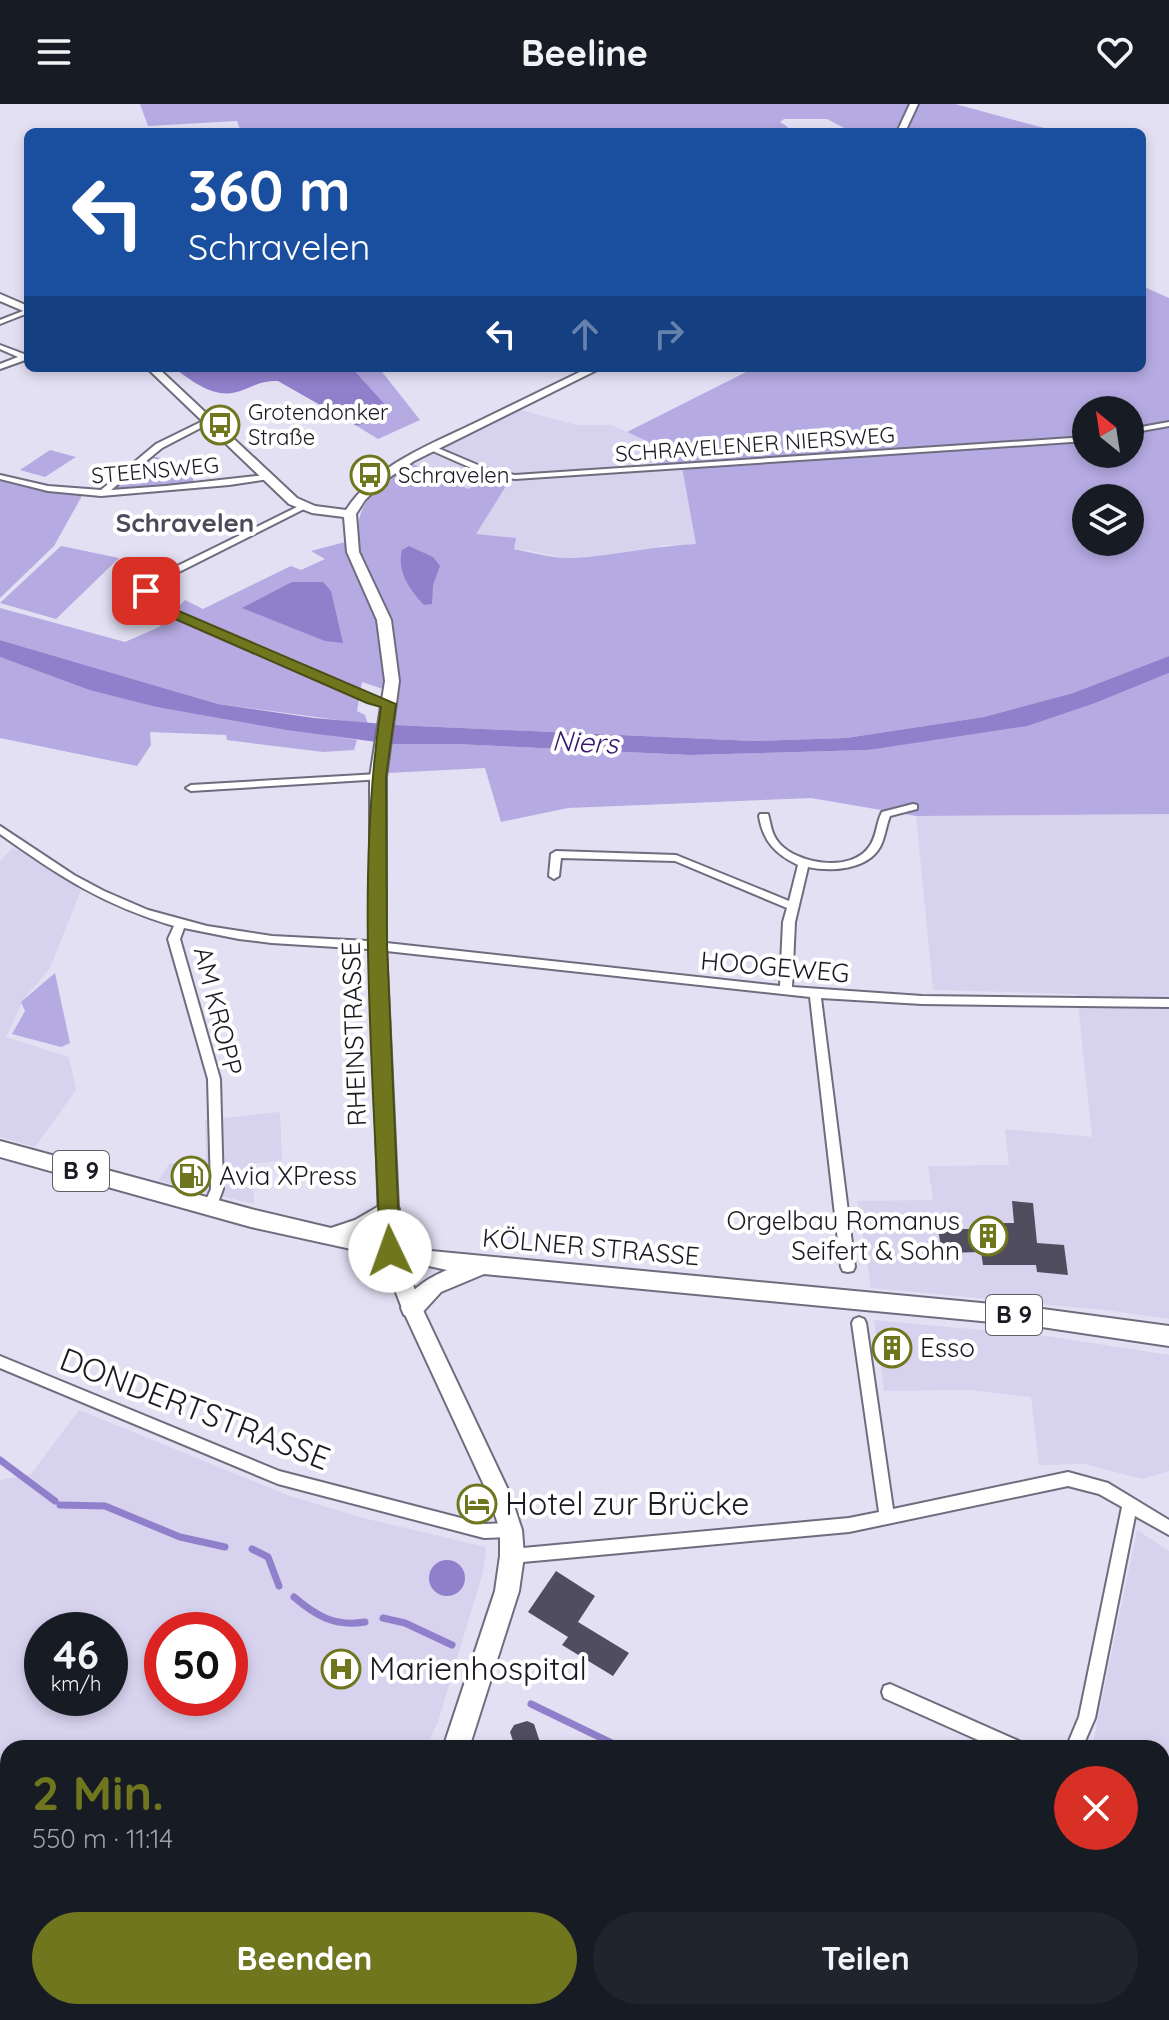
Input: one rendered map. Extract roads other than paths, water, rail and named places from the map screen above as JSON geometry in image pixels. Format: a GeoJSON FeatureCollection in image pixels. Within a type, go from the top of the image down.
{"type":"FeatureCollection","features":[{"type":"Feature","properties":{"kind":"main road"},"geometry":{"type":"LineString","coordinates":[[903,128],[914,104]]}},
{"type":"Feature","properties":{"kind":"main road"},"geometry":{"type":"LineString","coordinates":[[0,297],[24,308]]}},
{"type":"Feature","properties":{"kind":"main road"},"geometry":{"type":"LineString","coordinates":[[156,372],[266,477],[304,507],[350,514]]}},
{"type":"Feature","properties":{"kind":"main road"},"geometry":{"type":"LineString","coordinates":[[388,710],[392,681],[388,636],[349,541],[350,514],[360,498],[380,478],[430,448],[588,372]]}},
{"type":"Feature","properties":{"kind":"main road","name":"RHEINSTRASSE"},"geometry":{"type":"LineString","coordinates":[[388,710],[378,777],[378,946],[390,1251],[412,1308],[499,1494],[511,1530],[512,1556],[507,1591],[459,1740]]}},
{"type":"Feature","properties":{"kind":"main road","name":"B 9"},"geometry":{"type":"LineString","coordinates":[[0,1149],[210,1207],[390,1251]]}},
{"type":"Feature","properties":{"kind":"main road"},"geometry":{"type":"LineString","coordinates":[[331,1237],[363,1226],[388,1209]]}},
{"type":"Feature","properties":{"kind":"main road","name":"KÖLNER STRASSE"},"geometry":{"type":"LineString","coordinates":[[390,1251],[431,1260],[1035,1317],[1169,1336]]}},
{"type":"Feature","properties":{"kind":"main road"},"geometry":{"type":"LineString","coordinates":[[412,1308],[433,1286],[483,1265]]}},
{"type":"Feature","properties":{"kind":"street"},"geometry":{"type":"LineString","coordinates":[[0,322],[24,312]]}},
{"type":"Feature","properties":{"kind":"street"},"geometry":{"type":"LineString","coordinates":[[0,347],[24,355]]}},
{"type":"Feature","properties":{"kind":"street"},"geometry":{"type":"LineString","coordinates":[[0,355],[14,361]]}},
{"type":"Feature","properties":{"kind":"street"},"geometry":{"type":"LineString","coordinates":[[0,367],[24,357]]}},
{"type":"Feature","properties":{"kind":"street"},"geometry":{"type":"LineString","coordinates":[[101,494],[159,446],[207,421]]}},
{"type":"Feature","properties":{"kind":"street"},"geometry":{"type":"LineString","coordinates":[[1144,428],[1169,424]]}},
{"type":"Feature","properties":{"kind":"street","name":"SCHRAVELENER NIERSWEG"},"geometry":{"type":"LineString","coordinates":[[430,448],[490,473],[515,477],[1072,440]]}},
{"type":"Feature","properties":{"kind":"street","name":"STEENSWEG"},"geometry":{"type":"LineString","coordinates":[[0,477],[60,492],[101,494],[266,477]]}},
{"type":"Feature","properties":{"kind":"street"},"geometry":{"type":"LineString","coordinates":[[304,507],[162,577],[146,591],[146,596],[155,605],[372,700],[388,710]]}},
{"type":"Feature","properties":{"kind":"street"},"geometry":{"type":"LineString","coordinates":[[191,788],[378,777]]}},
{"type":"Feature","properties":{"kind":"street"},"geometry":{"type":"LineString","coordinates":[[764,816],[763,828],[770,841],[785,855],[804,863],[831,865],[860,858],[878,842],[881,822],[886,814],[913,807]]}},
{"type":"Feature","properties":{"kind":"street","name":"HOOGEWEG"},"geometry":{"type":"LineString","coordinates":[[0,829],[92,890],[118,902],[180,923],[254,936],[378,946],[815,994],[922,1000],[1169,1003]]}},
{"type":"Feature","properties":{"kind":"street"},"geometry":{"type":"LineString","coordinates":[[554,876],[556,854],[676,858],[792,906]]}},
{"type":"Feature","properties":{"kind":"street"},"geometry":{"type":"LineString","coordinates":[[786,991],[792,906],[804,863]]}},
{"type":"Feature","properties":{"kind":"street","name":"AM KROPP"},"geometry":{"type":"LineString","coordinates":[[180,923],[174,939],[214,1079],[217,1189],[210,1207]]}},
{"type":"Feature","properties":{"kind":"street"},"geometry":{"type":"LineString","coordinates":[[815,994],[848,1267]]}},
{"type":"Feature","properties":{"kind":"street"},"geometry":{"type":"LineString","coordinates":[[859,1323],[887,1517]]}},
{"type":"Feature","properties":{"kind":"street","name":"DONDERTSTRASSE"},"geometry":{"type":"LineString","coordinates":[[0,1362],[278,1477],[484,1531],[511,1530]]}},
{"type":"Feature","properties":{"kind":"street"},"geometry":{"type":"LineString","coordinates":[[512,1556],[849,1525],[1068,1479],[1103,1488],[1169,1528]]}},
{"type":"Feature","properties":{"kind":"street"},"geometry":{"type":"LineString","coordinates":[[1077,1740],[1087,1718],[1130,1504]]}},
{"type":"Feature","properties":{"kind":"street"},"geometry":{"type":"LineString","coordinates":[[890,1692],[997,1740]]}},
{"type":"Feature","properties":{"kind":"water"},"geometry":{"type":"Polygon","coordinates":[[[180,372],[356,372],[392,412],[357,426],[278,381],[224,393],[206,389],[180,372]]]}},
{"type":"Feature","properties":{"kind":"water"},"geometry":{"type":"Polygon","coordinates":[[[409,546],[433,557],[440,566],[433,585],[432,604],[424,605],[406,580],[401,558],[402,550],[409,546]]]}},
{"type":"Feature","properties":{"kind":"water"},"geometry":{"type":"Polygon","coordinates":[[[292,582],[323,582],[331,591],[343,643],[325,641],[242,608],[292,582]]]}},
{"type":"Feature","properties":{"kind":"water","name":"Niers"},"geometry":{"type":"Polygon","coordinates":[[[0,640],[218,704],[314,718],[395,725],[754,741],[846,738],[984,717],[1073,693],[1169,656],[1169,673],[1027,726],[868,750],[690,755],[392,744],[287,730],[156,707],[90,690],[0,657],[0,640]]]}},
{"type":"Feature","properties":{"kind":"water"},"geometry":{"type":"Polygon","coordinates":[[[447,1560],[460,1565],[465,1578],[460,1591],[447,1596],[434,1591],[429,1578],[434,1565],[447,1560]]]}},
{"type":"Feature","properties":{"kind":"waterway"},"geometry":{"type":"LineString","coordinates":[[0,1460],[55,1501]]}},
{"type":"Feature","properties":{"kind":"waterway"},"geometry":{"type":"LineString","coordinates":[[60,1505],[105,1506],[180,1537],[225,1547]]}},
{"type":"Feature","properties":{"kind":"waterway"},"geometry":{"type":"LineString","coordinates":[[252,1549],[268,1557],[279,1586]]}},
{"type":"Feature","properties":{"kind":"waterway"},"geometry":{"type":"LineString","coordinates":[[294,1597],[326,1618],[344,1623],[365,1622]]}},
{"type":"Feature","properties":{"kind":"waterway"},"geometry":{"type":"LineString","coordinates":[[383,1618],[405,1623],[452,1645]]}},
{"type":"Feature","properties":{"kind":"waterway"},"geometry":{"type":"LineString","coordinates":[[531,1704],[605,1740]]}},
{"type":"Feature","properties":{"kind":"place","name":"Grotendonker Straße"},"geometry":{"type":"Point","coordinates":[220,425]}},
{"type":"Feature","properties":{"kind":"place","name":"Schravelen"},"geometry":{"type":"Point","coordinates":[370,475]}},
{"type":"Feature","properties":{"kind":"place","name":"Avia XPress"},"geometry":{"type":"Point","coordinates":[191,1176]}},
{"type":"Feature","properties":{"kind":"place","name":"Orgelbau Romanus Seifert & Sohn"},"geometry":{"type":"Point","coordinates":[988,1236]}},
{"type":"Feature","properties":{"kind":"place","name":"Esso"},"geometry":{"type":"Point","coordinates":[892,1348]}},
{"type":"Feature","properties":{"kind":"place","name":"Hotel zur Brücke"},"geometry":{"type":"Point","coordinates":[477,1504]}},
{"type":"Feature","properties":{"kind":"place","name":"Marienhospital"},"geometry":{"type":"Point","coordinates":[341,1669]}},
{"type":"Feature","properties":{"kind":"district","name":"Schravelen"},"geometry":{"type":"Point","coordinates":[185,523]}}]}
